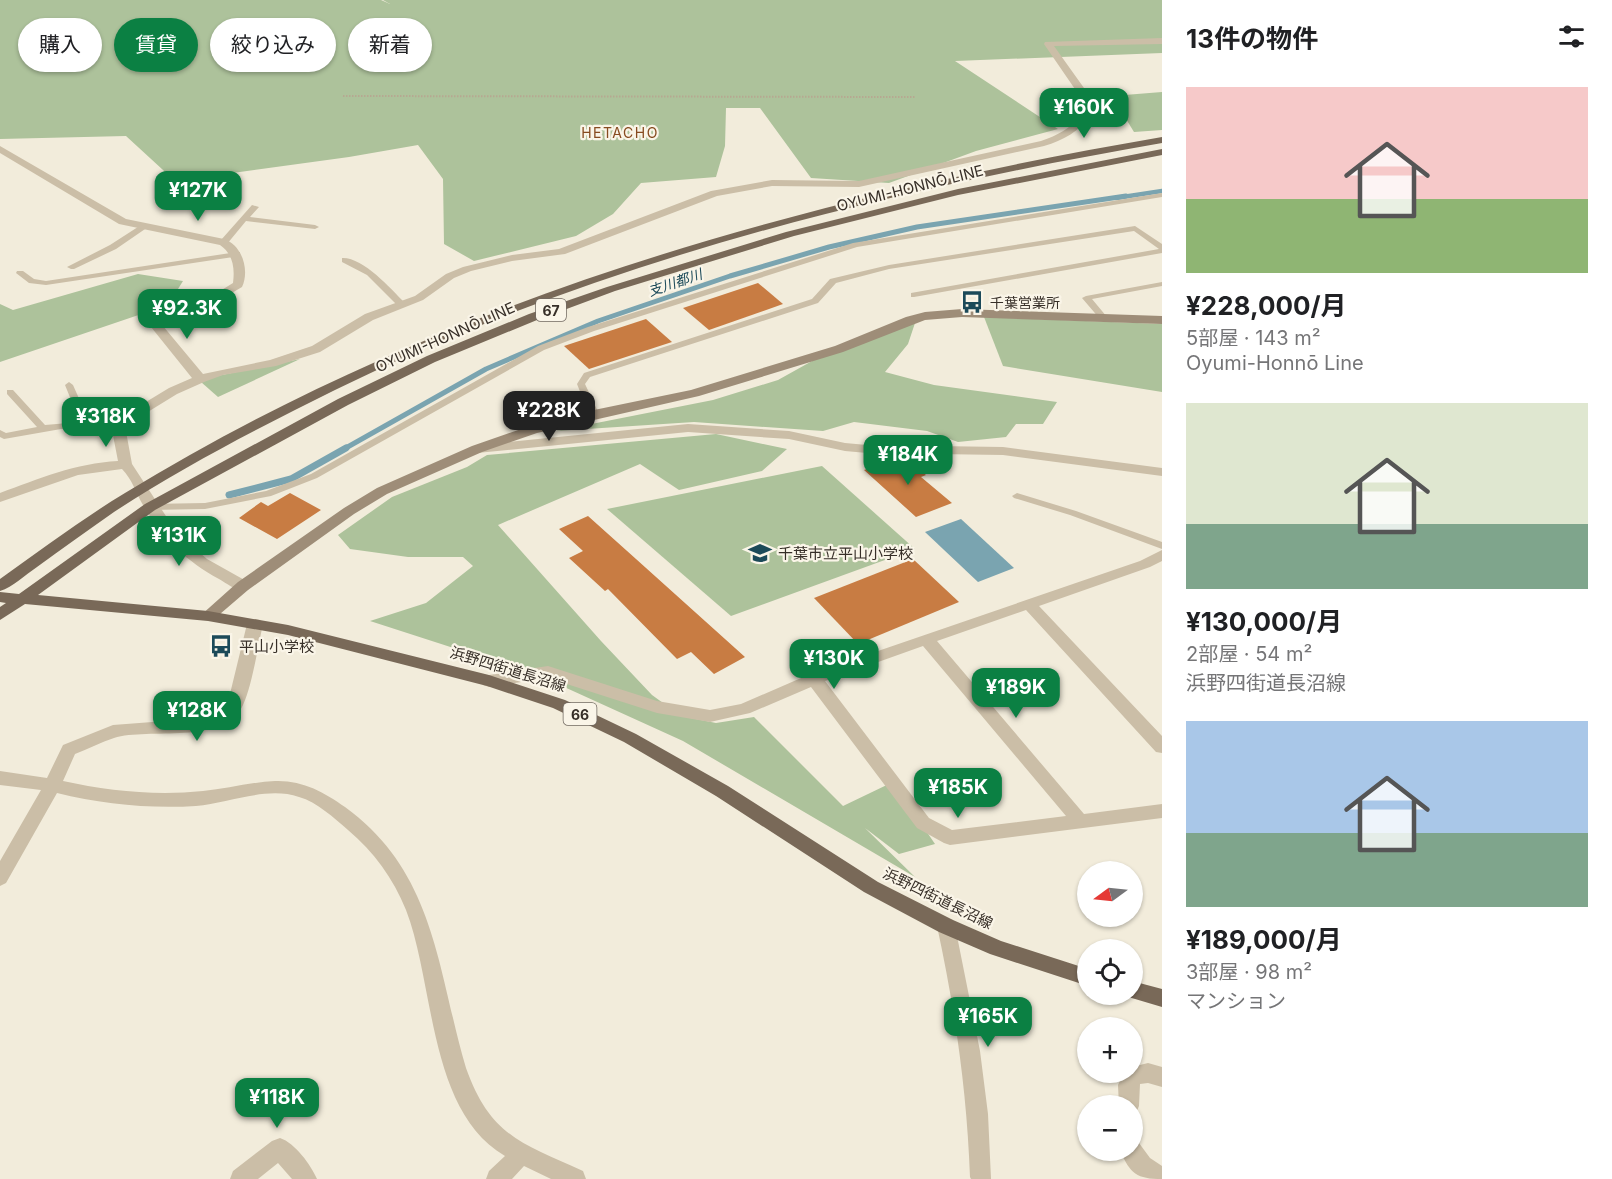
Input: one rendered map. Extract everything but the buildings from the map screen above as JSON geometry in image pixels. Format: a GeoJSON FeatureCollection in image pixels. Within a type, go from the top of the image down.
{"type":"FeatureCollection","features":[{"type":"Feature","properties":{"kind":"main road","name":"OYUMI-HONNŌ LINE"},"geometry":{"type":"LineString","coordinates":[[0,586],[142,488],[280,412],[463,328],[605,275],[714,242],[915,189],[1092,152],[1162,140]]}},
{"type":"Feature","properties":{"kind":"main road","name":"OYUMI-HONNŌ LINE"},"geometry":{"type":"LineString","coordinates":[[0,615],[150,507],[343,402],[421,364],[533,317],[611,289],[790,234],[958,192],[1162,152]]}},
{"type":"Feature","properties":{"kind":"main road","name":"浜野四街道長沼線"},"geometry":{"type":"LineString","coordinates":[[0,597],[208,616],[255,624],[376,651],[489,681],[559,704],[630,738],[722,791],[871,887],[946,927],[997,948],[1077,974]]}},
{"type":"Feature","properties":{"kind":"main road"},"geometry":{"type":"LineString","coordinates":[[1143,993],[1162,998]]}},
{"type":"Feature","properties":{"kind":"street"},"geometry":{"type":"LineString","coordinates":[[243,586],[192,557],[178,545],[150,507],[142,488],[125,465],[118,425],[173,391],[200,379],[221,372],[301,355],[316,349],[369,317],[419,298],[450,276],[467,269],[512,258],[561,252],[715,194],[772,183],[859,184],[1044,143],[1063,136],[1077,127],[1086,115],[1087,104],[1084,95],[1048,44],[1162,41]]}},
{"type":"Feature","properties":{"kind":"street"},"geometry":{"type":"LineString","coordinates":[[0,149],[123,222],[224,242],[232,247],[237,254],[240,278],[238,285],[216,297],[147,316],[200,379]]}},
{"type":"Feature","properties":{"kind":"street"},"geometry":{"type":"LineString","coordinates":[[208,616],[243,586],[349,511],[382,491],[477,449],[532,430],[694,393],[839,349],[918,318],[962,312],[1162,320]]}},
{"type":"Feature","properties":{"kind":"street"},"geometry":{"type":"LineString","coordinates":[[477,449],[688,428],[789,435],[845,447],[867,449],[1003,451],[1162,472]]}},
{"type":"Feature","properties":{"kind":"street"},"geometry":{"type":"LineString","coordinates":[[0,498],[73,470],[100,465],[125,465]]}},
{"type":"Feature","properties":{"kind":"street"},"geometry":{"type":"LineString","coordinates":[[489,681],[548,672],[657,707],[710,716],[744,709],[814,679],[1145,564],[1162,555]]}},
{"type":"Feature","properties":{"kind":"street"},"geometry":{"type":"LineString","coordinates":[[1029,604],[1162,747]]}},
{"type":"Feature","properties":{"kind":"street"},"geometry":{"type":"LineString","coordinates":[[0,878],[52,786],[69,750],[113,731],[218,722],[228,715],[236,704],[255,624]]}},
{"type":"Feature","properties":{"kind":"street"},"geometry":{"type":"LineString","coordinates":[[926,639],[1080,821]]}},
{"type":"Feature","properties":{"kind":"street"},"geometry":{"type":"LineString","coordinates":[[814,679],[923,823],[950,838],[1162,811]]}},
{"type":"Feature","properties":{"kind":"street"},"geometry":{"type":"LineString","coordinates":[[0,778],[21,779],[108,796],[194,799],[267,789],[297,789],[320,798],[375,843],[398,872],[412,900],[422,927],[454,1067],[470,1106],[490,1134],[522,1153],[575,1179]]}},
{"type":"Feature","properties":{"kind":"street"},"geometry":{"type":"LineString","coordinates":[[946,927],[955,964],[980,1117],[981,1178]]}},
{"type":"Feature","properties":{"kind":"street"},"geometry":{"type":"LineString","coordinates":[[1128,1095],[1128,1085],[1134,1076],[1148,1073],[1162,1077]]}},
{"type":"Feature","properties":{"kind":"street"},"geometry":{"type":"LineString","coordinates":[[241,1179],[280,1148],[306,1179]]}},
{"type":"Feature","properties":{"kind":"street"},"geometry":{"type":"LineString","coordinates":[[497,1179],[522,1153]]}},
{"type":"Feature","properties":{"kind":"street"},"geometry":{"type":"LineString","coordinates":[[1139,1161],[1142,1166],[1162,1179]]}},
{"type":"Feature","properties":{"kind":"lane"},"geometry":{"type":"LineString","coordinates":[[150,507],[205,506],[268,494],[314,476],[542,348],[591,328],[856,245],[1162,195]]}},
{"type":"Feature","properties":{"kind":"lane"},"geometry":{"type":"LineString","coordinates":[[224,242],[255,207]]}},
{"type":"Feature","properties":{"kind":"lane"},"geometry":{"type":"LineString","coordinates":[[244,219],[315,227]]}},
{"type":"Feature","properties":{"kind":"lane"},"geometry":{"type":"LineString","coordinates":[[72,267],[113,248],[144,227]]}},
{"type":"Feature","properties":{"kind":"lane"},"geometry":{"type":"LineString","coordinates":[[594,414],[581,384],[587,375],[814,301],[833,281],[889,267],[1135,228],[1162,250]]}},
{"type":"Feature","properties":{"kind":"lane"},"geometry":{"type":"LineString","coordinates":[[914,295],[1162,250]]}},
{"type":"Feature","properties":{"kind":"lane"},"geometry":{"type":"LineString","coordinates":[[20,273],[32,281],[46,283],[237,254]]}},
{"type":"Feature","properties":{"kind":"lane"},"geometry":{"type":"LineString","coordinates":[[345,260],[370,273],[401,304]]}},
{"type":"Feature","properties":{"kind":"lane"},"geometry":{"type":"LineString","coordinates":[[1103,317],[1086,298],[1162,284]]}},
{"type":"Feature","properties":{"kind":"lane"},"geometry":{"type":"LineString","coordinates":[[69,385],[85,423]]}},
{"type":"Feature","properties":{"kind":"lane"},"geometry":{"type":"LineString","coordinates":[[10,392],[42,427]]}},
{"type":"Feature","properties":{"kind":"lane"},"geometry":{"type":"LineString","coordinates":[[0,433],[4,436],[42,427],[85,423],[118,425]]}},
{"type":"Feature","properties":{"kind":"lane"},"geometry":{"type":"LineString","coordinates":[[1017,496],[1073,513],[1162,546]]}},
{"type":"Feature","properties":{"kind":"path"},"geometry":{"type":"LineString","coordinates":[[343,96],[915,97]]}},
{"type":"Feature","properties":{"kind":"green space"},"geometry":{"type":"Polygon","coordinates":[[[0,0],[381,0],[390,4],[383,0],[1162,0],[1162,53],[955,61],[1058,129],[976,151],[889,183],[811,178],[760,108],[726,108],[725,146],[716,177],[641,183],[613,214],[576,236],[474,261],[444,244],[443,179],[418,145],[175,181],[126,136],[0,139],[0,0]]]}},
{"type":"Feature","properties":{"kind":"green space"},"geometry":{"type":"Polygon","coordinates":[[[1162,92],[1162,130],[1134,132],[1112,96],[1162,92]]]}},
{"type":"Feature","properties":{"kind":"green space"},"geometry":{"type":"Polygon","coordinates":[[[138,274],[183,281],[168,305],[0,362],[0,304],[13,310],[138,274]]]}},
{"type":"Feature","properties":{"kind":"green space"},"geometry":{"type":"Polygon","coordinates":[[[984,317],[1162,324],[1162,392],[1003,366],[984,317]]]}},
{"type":"Feature","properties":{"kind":"green space"},"geometry":{"type":"Polygon","coordinates":[[[915,323],[908,344],[885,372],[934,385],[1057,402],[1043,424],[1016,424],[1006,437],[958,442],[927,431],[854,422],[823,431],[694,422],[556,431],[713,400],[778,380],[839,346],[915,323]]]}},
{"type":"Feature","properties":{"kind":"green space"},"geometry":{"type":"Polygon","coordinates":[[[300,359],[218,397],[201,382],[217,376],[300,359]]]}},
{"type":"Feature","properties":{"kind":"green space"},"geometry":{"type":"Polygon","coordinates":[[[716,434],[787,449],[762,471],[679,490],[640,464],[498,525],[652,695],[681,716],[716,723],[754,717],[843,806],[893,782],[935,844],[899,854],[865,828],[915,877],[683,741],[540,676],[370,621],[426,603],[473,566],[463,557],[408,557],[350,549],[338,535],[392,497],[467,467],[487,455],[716,434]]]}},
{"type":"Feature","properties":{"kind":"green space"},"geometry":{"type":"Polygon","coordinates":[[[822,466],[915,549],[731,616],[607,509],[822,466]]]}},
{"type":"Feature","properties":{"kind":"water"},"geometry":{"type":"Polygon","coordinates":[[[961,519],[1014,568],[978,582],[925,532],[961,519]]]}},
{"type":"Feature","properties":{"kind":"waterway","name":"支川都川"},"geometry":{"type":"LineString","coordinates":[[1116,198],[1162,191]]}},
{"type":"Feature","properties":{"kind":"waterway","name":"支川都川"},"geometry":{"type":"LineString","coordinates":[[344,449],[486,369],[598,321],[730,276],[829,247],[917,227],[1126,196]]}},
{"type":"Feature","properties":{"kind":"waterway","name":"支川都川"},"geometry":{"type":"LineString","coordinates":[[229,495],[291,479],[346,448]]}},
{"type":"Feature","properties":{"kind":"place","name":"千葉営業所"},"geometry":{"type":"Point","coordinates":[972,302]}},
{"type":"Feature","properties":{"kind":"place","name":"千葉市立平山小学校"},"geometry":{"type":"Point","coordinates":[760,553]}},
{"type":"Feature","properties":{"kind":"place","name":"平山小学校"},"geometry":{"type":"Point","coordinates":[221,646]}},
{"type":"Feature","properties":{"kind":"district","name":"HETACHO"},"geometry":{"type":"Point","coordinates":[620,132]}}]}
